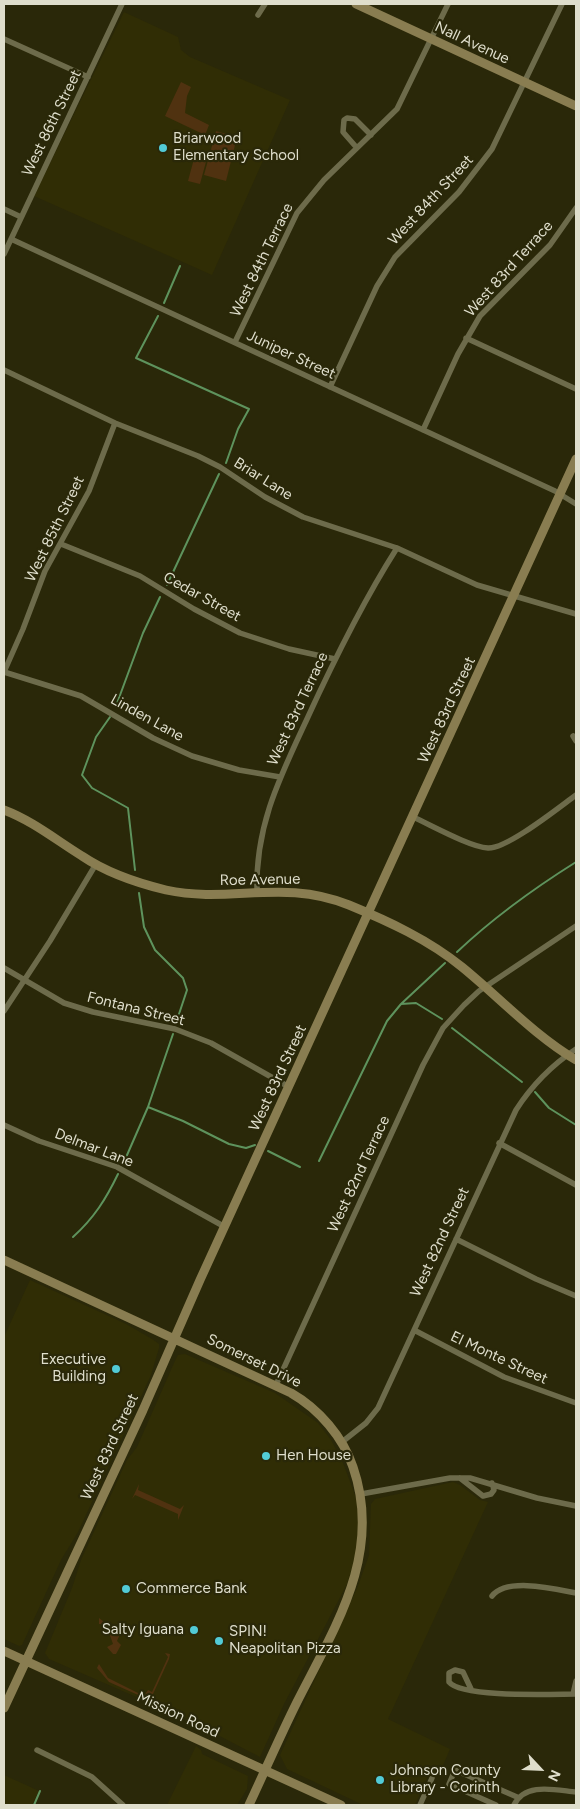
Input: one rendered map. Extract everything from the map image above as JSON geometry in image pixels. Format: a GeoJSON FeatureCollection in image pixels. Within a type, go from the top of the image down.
{"type":"FeatureCollection","features":[{"type":"Feature","properties":{"kind":"street","name":"West 86th Street"},"geometry":{"type":"LineString","coordinates":[[4,254],[122,4]]}},
{"type":"Feature","properties":{"kind":"street"},"geometry":{"type":"LineString","coordinates":[[258,15],[265,4]]}},
{"type":"Feature","properties":{"kind":"street","name":"Nall Avenue"},"geometry":{"type":"LineString","coordinates":[[356,4],[576,106]]}},
{"type":"Feature","properties":{"kind":"street","name":"West 84th Terrace"},"geometry":{"type":"LineString","coordinates":[[235,342],[297,213],[324,180],[391,116],[403,100],[448,4]]}},
{"type":"Feature","properties":{"kind":"street","name":"West 84th Street"},"geometry":{"type":"LineString","coordinates":[[330,387],[386,270],[408,242],[459,192],[492,149],[562,4]]}},
{"type":"Feature","properties":{"kind":"street"},"geometry":{"type":"LineString","coordinates":[[4,39],[88,77]]}},
{"type":"Feature","properties":{"kind":"street"},"geometry":{"type":"LineString","coordinates":[[358,148],[343,132],[344,120],[347,118],[355,119],[371,135]]}},
{"type":"Feature","properties":{"kind":"street","name":"West 83rd Terrace"},"geometry":{"type":"LineString","coordinates":[[423,430],[466,338],[492,302],[540,256],[576,208]]}},
{"type":"Feature","properties":{"kind":"street"},"geometry":{"type":"LineString","coordinates":[[4,209],[21,217]]}},
{"type":"Feature","properties":{"kind":"street","name":"Juniper Street"},"geometry":{"type":"LineString","coordinates":[[11,239],[423,430],[576,504]]}},
{"type":"Feature","properties":{"kind":"street"},"geometry":{"type":"LineString","coordinates":[[466,338],[576,389]]}},
{"type":"Feature","properties":{"kind":"street","name":"Briar Lane"},"geometry":{"type":"LineString","coordinates":[[4,370],[115,423],[198,456],[220,467],[264,497],[303,516],[397,548],[454,576],[576,614]]}},
{"type":"Feature","properties":{"kind":"street","name":"West 85th Street"},"geometry":{"type":"LineString","coordinates":[[4,672],[45,571],[89,491],[115,423]]}},
{"type":"Feature","properties":{"kind":"street","name":"West 83rd Street"},"geometry":{"type":"LineString","coordinates":[[4,1708],[175,1339],[576,459]]}},
{"type":"Feature","properties":{"kind":"street","name":"Cedar Street"},"geometry":{"type":"LineString","coordinates":[[61,544],[140,576],[194,609],[240,633],[288,649],[335,659]]}},
{"type":"Feature","properties":{"kind":"street","name":"West 83rd Terrace"},"geometry":{"type":"LineString","coordinates":[[257,892],[256,871],[261,834],[266,812],[280,777],[335,659],[367,597],[397,548]]}},
{"type":"Feature","properties":{"kind":"street","name":"Linden Lane"},"geometry":{"type":"LineString","coordinates":[[4,672],[81,696],[153,738],[192,756],[239,770],[280,777]]}},
{"type":"Feature","properties":{"kind":"street"},"geometry":{"type":"LineString","coordinates":[[413,817],[471,843],[485,848],[493,848],[511,840],[576,795]]}},
{"type":"Feature","properties":{"kind":"street","name":"Roe Avenue"},"geometry":{"type":"LineString","coordinates":[[4,810],[28,822],[96,864],[138,883],[189,894],[257,892],[310,894],[348,905],[440,951],[486,987],[527,1024],[576,1060]]}},
{"type":"Feature","properties":{"kind":"street"},"geometry":{"type":"LineString","coordinates":[[4,1011],[96,864]]}},
{"type":"Feature","properties":{"kind":"street","name":"West 82nd Terrace"},"geometry":{"type":"LineString","coordinates":[[276,1385],[432,1045],[454,1015],[486,987],[576,926]]}},
{"type":"Feature","properties":{"kind":"street","name":"Fontana Street"},"geometry":{"type":"LineString","coordinates":[[4,968],[54,998],[76,1007],[158,1024],[192,1036],[242,1058],[289,1087]]}},
{"type":"Feature","properties":{"kind":"street"},"geometry":{"type":"LineString","coordinates":[[567,1055],[576,1049]]}},
{"type":"Feature","properties":{"kind":"street","name":"West 82nd Street"},"geometry":{"type":"LineString","coordinates":[[342,1442],[375,1414],[499,1143],[526,1094],[567,1055]]}},
{"type":"Feature","properties":{"kind":"street","name":"Delmar Lane"},"geometry":{"type":"LineString","coordinates":[[4,1125],[39,1141],[117,1167],[197,1214],[225,1227]]}},
{"type":"Feature","properties":{"kind":"street"},"geometry":{"type":"LineString","coordinates":[[499,1143],[576,1185]]}},
{"type":"Feature","properties":{"kind":"street"},"geometry":{"type":"LineString","coordinates":[[456,1238],[536,1279],[576,1296]]}},
{"type":"Feature","properties":{"kind":"street","name":"Somerset Drive"},"geometry":{"type":"LineString","coordinates":[[4,1260],[276,1385],[310,1406],[342,1442],[349,1455],[361,1494],[364,1528],[360,1559],[354,1580],[338,1619],[249,1805]]}},
{"type":"Feature","properties":{"kind":"street","name":"El Monte Street"},"geometry":{"type":"LineString","coordinates":[[414,1330],[504,1377],[576,1404]]}},
{"type":"Feature","properties":{"kind":"street"},"geometry":{"type":"LineString","coordinates":[[460,1478],[483,1496],[492,1494],[494,1490],[492,1483]]}},
{"type":"Feature","properties":{"kind":"street"},"geometry":{"type":"LineString","coordinates":[[361,1494],[470,1478],[492,1483],[537,1498],[576,1506]]}},
{"type":"Feature","properties":{"kind":"street"},"geometry":{"type":"LineString","coordinates":[[492,1596],[505,1587],[516,1586],[576,1593]]}},
{"type":"Feature","properties":{"kind":"street","name":"Mission Road"},"geometry":{"type":"LineString","coordinates":[[4,1651],[341,1805]]}},
{"type":"Feature","properties":{"kind":"street"},"geometry":{"type":"LineString","coordinates":[[471,1689],[509,1694],[575,1694],[576,1681]]}},
{"type":"Feature","properties":{"kind":"street"},"geometry":{"type":"LineString","coordinates":[[36,1750],[92,1777],[124,1805]]}},
{"type":"Feature","properties":{"kind":"street"},"geometry":{"type":"LineString","coordinates":[[496,1805],[449,1784],[455,1770],[517,1797]]}},
{"type":"Feature","properties":{"kind":"street"},"geometry":{"type":"LineString","coordinates":[[420,1805],[432,1778]]}},
{"type":"Feature","properties":{"kind":"street"},"geometry":{"type":"LineString","coordinates":[[514,1805],[517,1797],[526,1792],[539,1789],[576,1792]]}},
{"type":"Feature","properties":{"kind":"shaded area","name":"Briarwood Elementary School"},"geometry":{"type":"Polygon","coordinates":[[[124,12],[178,37],[181,50],[190,57],[290,100],[212,275],[34,196],[124,12]]]}},
{"type":"Feature","properties":{"kind":"shaded area"},"geometry":{"type":"Polygon","coordinates":[[[181,82],[191,87],[187,96],[185,113],[209,125],[205,135],[165,116],[181,82]]]}},
{"type":"Feature","properties":{"kind":"shaded area"},"geometry":{"type":"Polygon","coordinates":[[[216,131],[237,137],[226,181],[204,175],[216,131]]]}},
{"type":"Feature","properties":{"kind":"shaded area"},"geometry":{"type":"Polygon","coordinates":[[[195,155],[207,158],[200,184],[188,181],[195,155]]]}},
{"type":"Feature","properties":{"kind":"shaded area"},"geometry":{"type":"Polygon","coordinates":[[[30,1280],[126,1324],[159,1344],[159,1348],[151,1375],[78,1532],[61,1560],[22,1645],[19,1646],[4,1639],[4,1337],[30,1280]]]}},
{"type":"Feature","properties":{"kind":"shaded area"},"geometry":{"type":"Polygon","coordinates":[[[185,1354],[275,1393],[318,1423],[331,1440],[343,1463],[358,1503],[360,1543],[347,1584],[284,1704],[260,1757],[187,1719],[49,1659],[45,1653],[72,1588],[81,1560],[127,1460],[137,1447],[178,1355],[185,1354]]]}},
{"type":"Feature","properties":{"kind":"shaded area"},"geometry":{"type":"Polygon","coordinates":[[[453,1482],[480,1500],[488,1502],[388,1719],[450,1749],[439,1775],[430,1771],[415,1805],[363,1805],[287,1769],[280,1755],[358,1586],[369,1555],[371,1504],[375,1499],[453,1482]]]}},
{"type":"Feature","properties":{"kind":"shaded area"},"geometry":{"type":"Polygon","coordinates":[[[139,1484],[138,1490],[180,1509],[184,1505],[178,1520],[178,1514],[135,1495],[132,1499],[139,1484]]]}},
{"type":"Feature","properties":{"kind":"shaded area"},"geometry":{"type":"Polygon","coordinates":[[[99,1618],[109,1626],[125,1634],[124,1636],[120,1634],[117,1641],[121,1645],[116,1654],[113,1654],[107,1647],[113,1644],[106,1624],[99,1624],[99,1618]]]}},
{"type":"Feature","properties":{"kind":"shaded area"},"geometry":{"type":"Polygon","coordinates":[[[165,1653],[170,1654],[169,1659],[153,1694],[147,1699],[109,1682],[97,1668],[99,1664],[108,1678],[144,1696],[148,1690],[152,1692],[168,1657],[165,1653]]]}},
{"type":"Feature","properties":{"kind":"shaded area"},"geometry":{"type":"Polygon","coordinates":[[[196,1746],[201,1750],[202,1754],[248,1776],[247,1789],[237,1805],[167,1805],[196,1746]]]}},
{"type":"Feature","properties":{"kind":"shaded area"},"geometry":{"type":"Polygon","coordinates":[[[4,1775],[39,1791],[32,1805],[4,1805],[4,1775]]]}},
{"type":"Feature","properties":{"kind":"waterway"},"geometry":{"type":"LineString","coordinates":[[164,303],[180,266]]}},
{"type":"Feature","properties":{"kind":"waterway"},"geometry":{"type":"LineString","coordinates":[[158,316],[136,358],[249,409],[238,429],[226,463]]}},
{"type":"Feature","properties":{"kind":"waterway"},"geometry":{"type":"LineString","coordinates":[[167,585],[219,474]]}},
{"type":"Feature","properties":{"kind":"waterway"},"geometry":{"type":"LineString","coordinates":[[116,706],[143,633],[160,597]]}},
{"type":"Feature","properties":{"kind":"waterway"},"geometry":{"type":"LineString","coordinates":[[110,717],[96,737],[82,775],[92,788],[128,808],[135,870]]}},
{"type":"Feature","properties":{"kind":"waterway"},"geometry":{"type":"LineString","coordinates":[[457,952],[514,904],[576,862]]}},
{"type":"Feature","properties":{"kind":"waterway"},"geometry":{"type":"LineString","coordinates":[[139,893],[144,927],[155,950],[183,978],[187,990],[176,1023]]}},
{"type":"Feature","properties":{"kind":"waterway"},"geometry":{"type":"LineString","coordinates":[[319,1161],[387,1021],[401,1004],[445,963]]}},
{"type":"Feature","properties":{"kind":"waterway"},"geometry":{"type":"LineString","coordinates":[[401,1004],[416,1003],[442,1019]]}},
{"type":"Feature","properties":{"kind":"waterway"},"geometry":{"type":"LineString","coordinates":[[452,1028],[522,1082]]}},
{"type":"Feature","properties":{"kind":"waterway"},"geometry":{"type":"LineString","coordinates":[[148,1107],[173,1034]]}},
{"type":"Feature","properties":{"kind":"waterway"},"geometry":{"type":"LineString","coordinates":[[535,1092],[549,1108],[576,1125]]}},
{"type":"Feature","properties":{"kind":"waterway"},"geometry":{"type":"LineString","coordinates":[[124,1162],[148,1107],[183,1121],[229,1144],[246,1148],[255,1145]]}},
{"type":"Feature","properties":{"kind":"waterway"},"geometry":{"type":"LineString","coordinates":[[268,1151],[300,1167]]}},
{"type":"Feature","properties":{"kind":"waterway"},"geometry":{"type":"LineString","coordinates":[[73,1237],[99,1208],[118,1174]]}},
{"type":"Feature","properties":{"kind":"waterway"},"geometry":{"type":"LineString","coordinates":[[34,1805],[40,1791]]}},
{"type":"Feature","properties":{"kind":"place","name":"Briarwood Elementary School"},"geometry":{"type":"Point","coordinates":[163,148]}},
{"type":"Feature","properties":{"kind":"place","name":"Executive Building"},"geometry":{"type":"Point","coordinates":[116,1369]}},
{"type":"Feature","properties":{"kind":"place","name":"Hen House"},"geometry":{"type":"Point","coordinates":[266,1456]}},
{"type":"Feature","properties":{"kind":"place","name":"Commerce Bank"},"geometry":{"type":"Point","coordinates":[126,1589]}},
{"type":"Feature","properties":{"kind":"place","name":"Salty Iguana"},"geometry":{"type":"Point","coordinates":[194,1630]}},
{"type":"Feature","properties":{"kind":"place","name":"SPIN! Neapolitan Pizza"},"geometry":{"type":"Point","coordinates":[219,1641]}},
{"type":"Feature","properties":{"kind":"place","name":"Johnson County Library - Corinth"},"geometry":{"type":"Point","coordinates":[380,1780]}}]}
